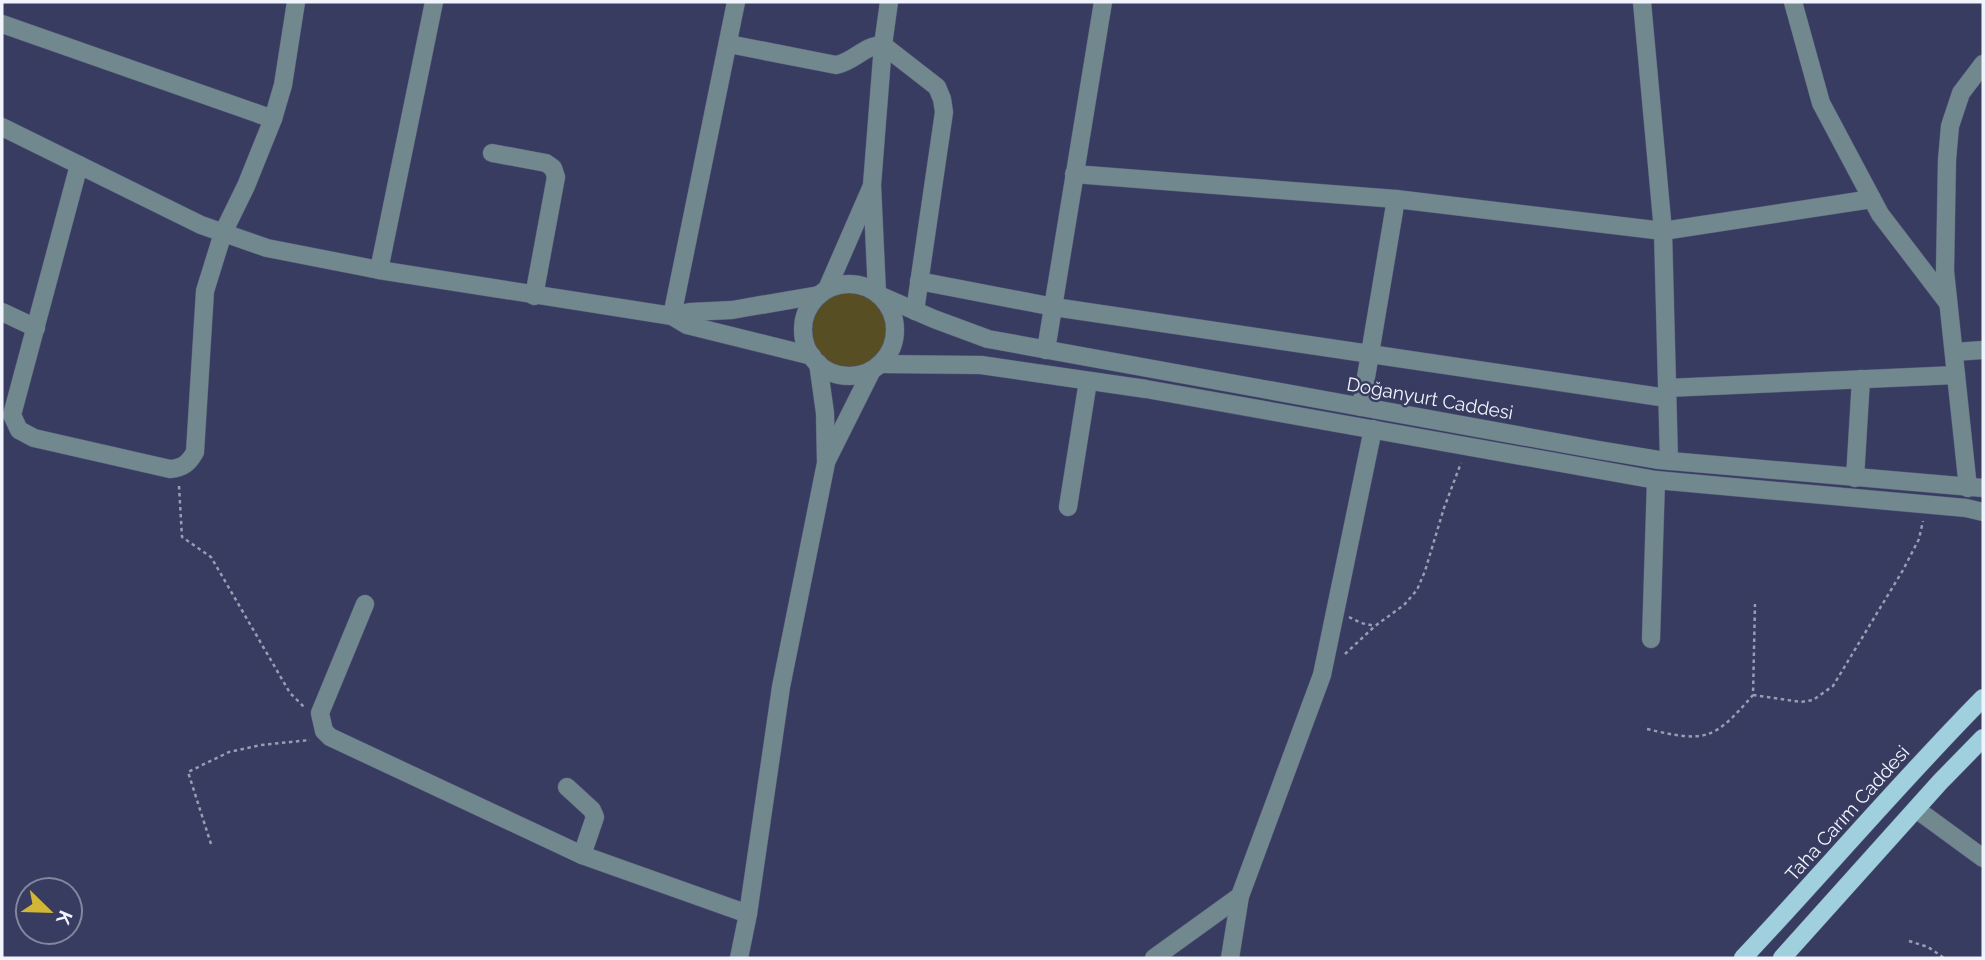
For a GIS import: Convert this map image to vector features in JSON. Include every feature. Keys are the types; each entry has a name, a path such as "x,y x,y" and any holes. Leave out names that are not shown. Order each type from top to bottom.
{"main road":[{"name":"Taha Carım Caddesi","path":"1743,958 1919,763 1983,698"},
{"path":"1782,958 1983,738"}],"street":[{"path":"79,165 12,415 19,430 34,438 170,469 178,468 186,465 195,452 205,291 223,233 246,186 273,119 283,85 296,2"},
{"path":"379,270 433,2"},
{"path":"672,316 736,2"},
{"path":"879,295 872,185 889,2"},
{"path":"1046,350 1103,2"},
{"path":"1642,2 1663,231 1669,461"},
{"path":"1793,2 1821,103 1880,214 1948,303"},
{"path":"2,23 273,119"},
{"path":"729,44 836,65 849,62 872,46 883,45 937,87 943,99 944,112 915,311"},
{"path":"1976,488 1956,375 1945,271 1950,126 1961,93 1983,64"},
{"path":"2,127 223,233 290,253 379,270 672,316 690,312 732,310 823,292 836,285 855,284 879,295 892,312 895,331 891,349 876,367 826,463"},
{"path":"492,153 546,163 555,172 534,296"},
{"path":"1074,174 1396,199 1663,231 1872,199"},
{"path":"739,958 748,914 781,687 826,463 825,413 815,360 804,338 804,329 808,310 823,292 872,185"},
{"path":"1361,407 1396,199"},
{"path":"919,281 1054,307 1370,354 1667,393 1956,375"},
{"name":"Doğanyurt Caddesi","path":"879,295 988,339 1361,407 1669,461 1976,488"},
{"path":"2,312 36,328"},
{"path":"672,316 687,325 815,360 826,369 844,375 863,374 876,367 981,365 1373,429 1656,480 1983,512"},
{"path":"1954,352 1983,350"},
{"path":"1855,478 1861,379"},
{"path":"1068,507 1088,381"},
{"path":"1230,958 1240,896 1322,676 1373,429"},
{"path":"1651,639 1656,480"},
{"path":"365,604 320,713 325,730 582,855 748,914"},
{"path":"568,787 592,810 595,817 582,855"},
{"path":"1916,809 1983,858"},
{"path":"1154,958 1240,896"}],"path":[{"path":"1322,676 1375,626 1404,606 1417,590 1444,508 1468,447"},
{"path":"178,468 182,537 212,557 290,693 325,730 294,743 261,745 229,752 188,772 211,844"},
{"path":"1753,695 1801,702 1813,700 1833,685 1903,570 1919,539 1927,505"},
{"path":"1647,729 1674,735 1702,736 1716,732 1728,724 1753,695 1755,604"},
{"path":"1336,605 1354,620 1375,626"},
{"path":"1909,941 1928,947 1944,958"}],"shaded area":[{"path":"849,292 864,295 876,303 884,315 887,330 884,345 876,357 864,365 849,368 834,365 822,357 814,345 811,330 814,315 822,303 834,295"}]}
